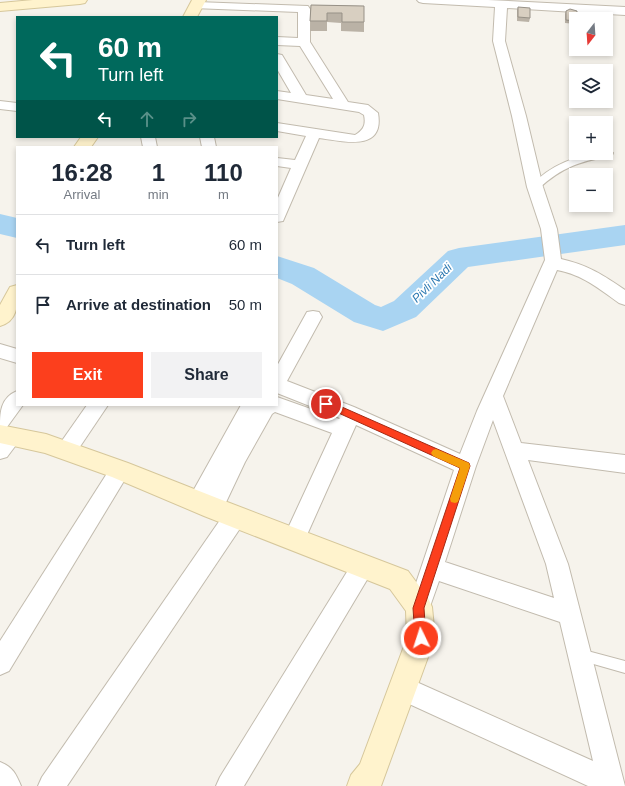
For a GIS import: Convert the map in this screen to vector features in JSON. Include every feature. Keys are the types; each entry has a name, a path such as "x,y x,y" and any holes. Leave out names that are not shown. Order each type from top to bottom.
{"street":[{"path":"0,7 80,0"},
{"path":"423,0 625,11"},
{"path":"362,786 371,774 421,638 419,608 466,466 494,396 553,262 550,229 534,187 519,116 499,41 501,5"},
{"path":"195,8 304,9 304,42 343,104"},
{"path":"278,41 304,42"},
{"path":"278,60 301,98"},
{"path":"278,95 363,108 371,113 372,126 366,136 356,139 278,127"},
{"path":"278,215 314,133"},
{"path":"83,146 89,138"},
{"path":"278,162 299,165"},
{"path":"553,262 575,268 591,275 625,299"},
{"path":"0,319 5,314 16,294"},
{"path":"278,382 313,317"},
{"path":"0,351 16,356"},
{"path":"278,385 348,422"},
{"path":"494,396 557,564 612,784"},
{"path":"16,402 3,436 62,450 120,470 215,509 399,580 419,608"},
{"path":"278,405 348,422 466,466"},
{"path":"62,450 87,406"},
{"path":"62,450 97,406"},
{"path":"215,509 251,406"},
{"path":"51,786 215,509 240,452 265,409 270,406"},
{"path":"294,540 348,422"},
{"path":"514,450 625,464"},
{"path":"0,663 120,470"},
{"path":"229,786 363,566"},
{"path":"432,568 569,614"},
{"path":"403,688 612,784"},
{"path":"0,775 8,786"}],"lane":[{"path":"534,187 548,174 559,167 584,160"},
{"path":"580,655 625,667"}],"building":[{"path":"311,5 364,6 364,22 342,22 342,13 327,13 327,21 310,21"},
{"path":"518,7 530,8 530,18 518,17"},
{"path":"570,9 577,12 569,12 569,20 566,20 566,11"}],"waterway":[{"name":"Pivli Nadi","path":"0,224 16,228"},
{"name":"Pivli Nadi","path":"278,267 303,276 365,314 383,319 405,309 459,258 625,235"}],"slow traffic":[{"path":"436,453 466,466 455,499"}],"route":[{"path":"326,404 466,466 419,608 421,638"}]}
